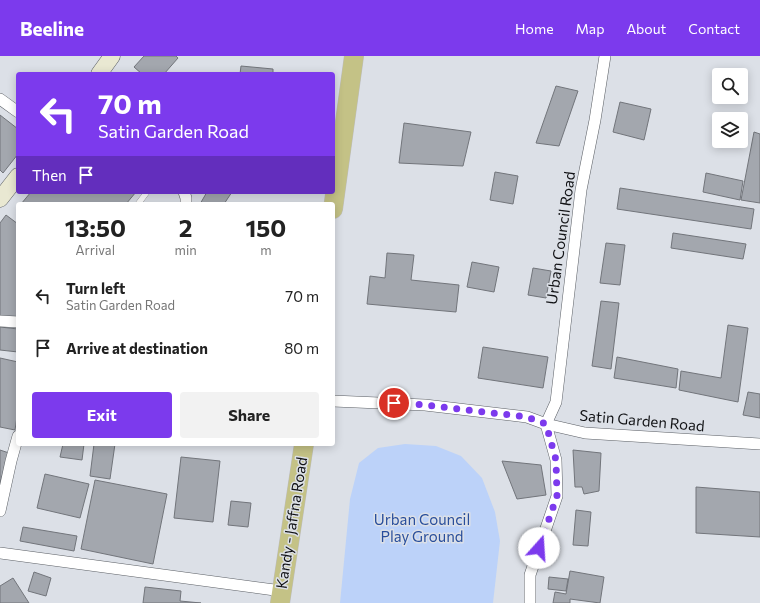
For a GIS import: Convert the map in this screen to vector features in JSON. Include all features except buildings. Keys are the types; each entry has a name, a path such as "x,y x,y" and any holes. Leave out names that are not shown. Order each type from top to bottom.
{"highway":[{"path":"334,202 354,56"},
{"name":"Kandy - Jaffna Road","path":"281,597 304,446"}],"main road":[{"path":"100,72 112,56"},
{"path":"0,199 16,179"}],"street":[{"name":"Urban Council Road","path":"546,424 556,402 581,190 595,120 605,56"},
{"path":"0,99 16,111"},
{"path":"0,321 16,322"},
{"name":"Satin Garden Road","path":"335,401 425,405 527,417 546,424 585,433 760,444"},
{"path":"530,603 530,575 557,496 556,460 546,424"},
{"path":"0,511 16,443"},
{"path":"0,553 281,597"}],"green space":[{"name":"Urban Council Play Ground","path":"405,444 436,446 461,456 482,478 495,512 500,541 493,603 340,603 350,499 359,463 378,448"}],"route":[{"path":"394,403 425,405 527,417 546,424 556,460 557,496 539,548"}]}
